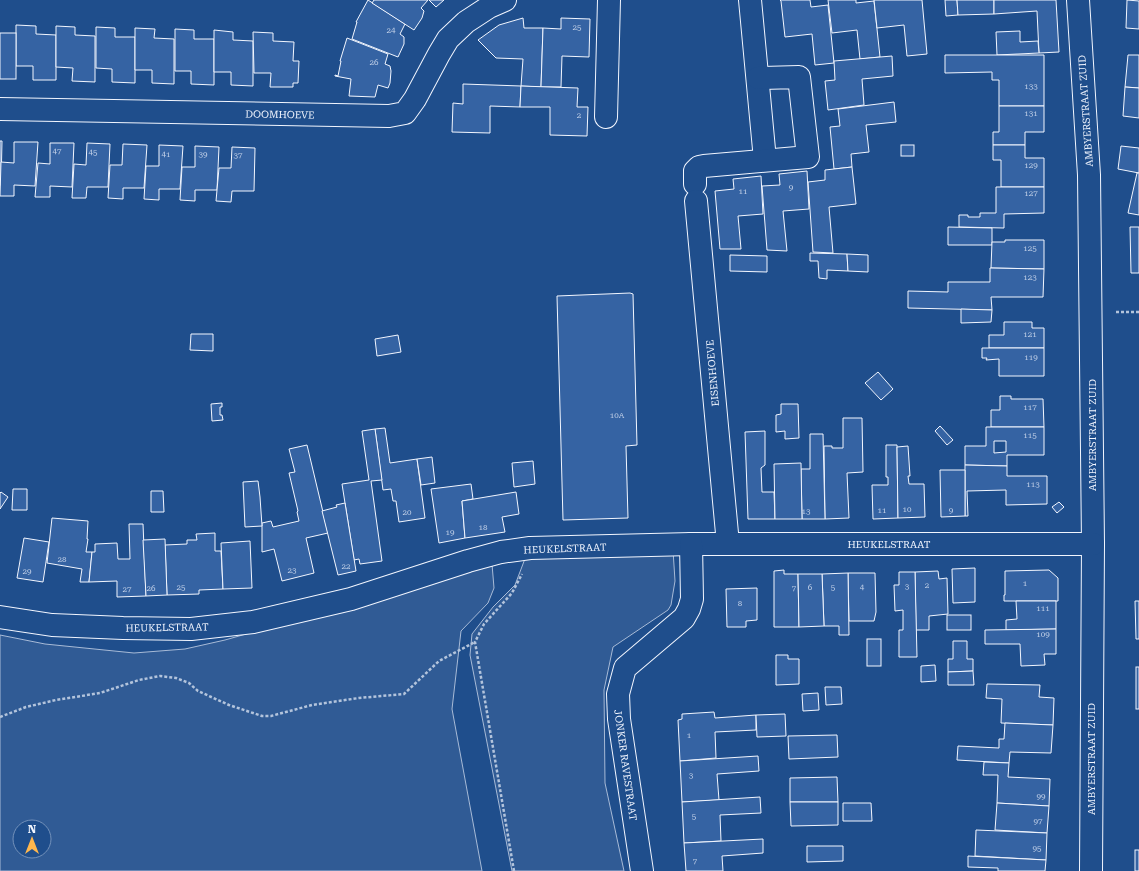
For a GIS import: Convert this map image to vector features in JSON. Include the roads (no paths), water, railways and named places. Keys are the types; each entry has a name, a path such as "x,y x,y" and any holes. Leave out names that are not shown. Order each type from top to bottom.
{"street":[{"name":"DOOMHOEVE","path":"0,109 390,116 405,113 415,99 448,38 466,22 489,7 505,0"},
{"path":"606,117 609,0"},
{"path":"750,0 764,160"},
{"name":"AMBYERSTRAAT ZUID","path":"1078,0 1089,175 1093,544 1091,871"},
{"name":"EISENHOEVE","path":"728,544 695,170 699,167 808,157 799,77 758,78"},
{"name":"HEUKELSTRAAT","path":"0,617 52,625 123,628 191,629 253,622 352,598 501,552 530,548 691,544 1093,544"},
{"name":"JONKER RAVESTRAAT","path":"642,871 619,719 618,694 625,668 684,618 689,609 692,599 691,544"}]}
